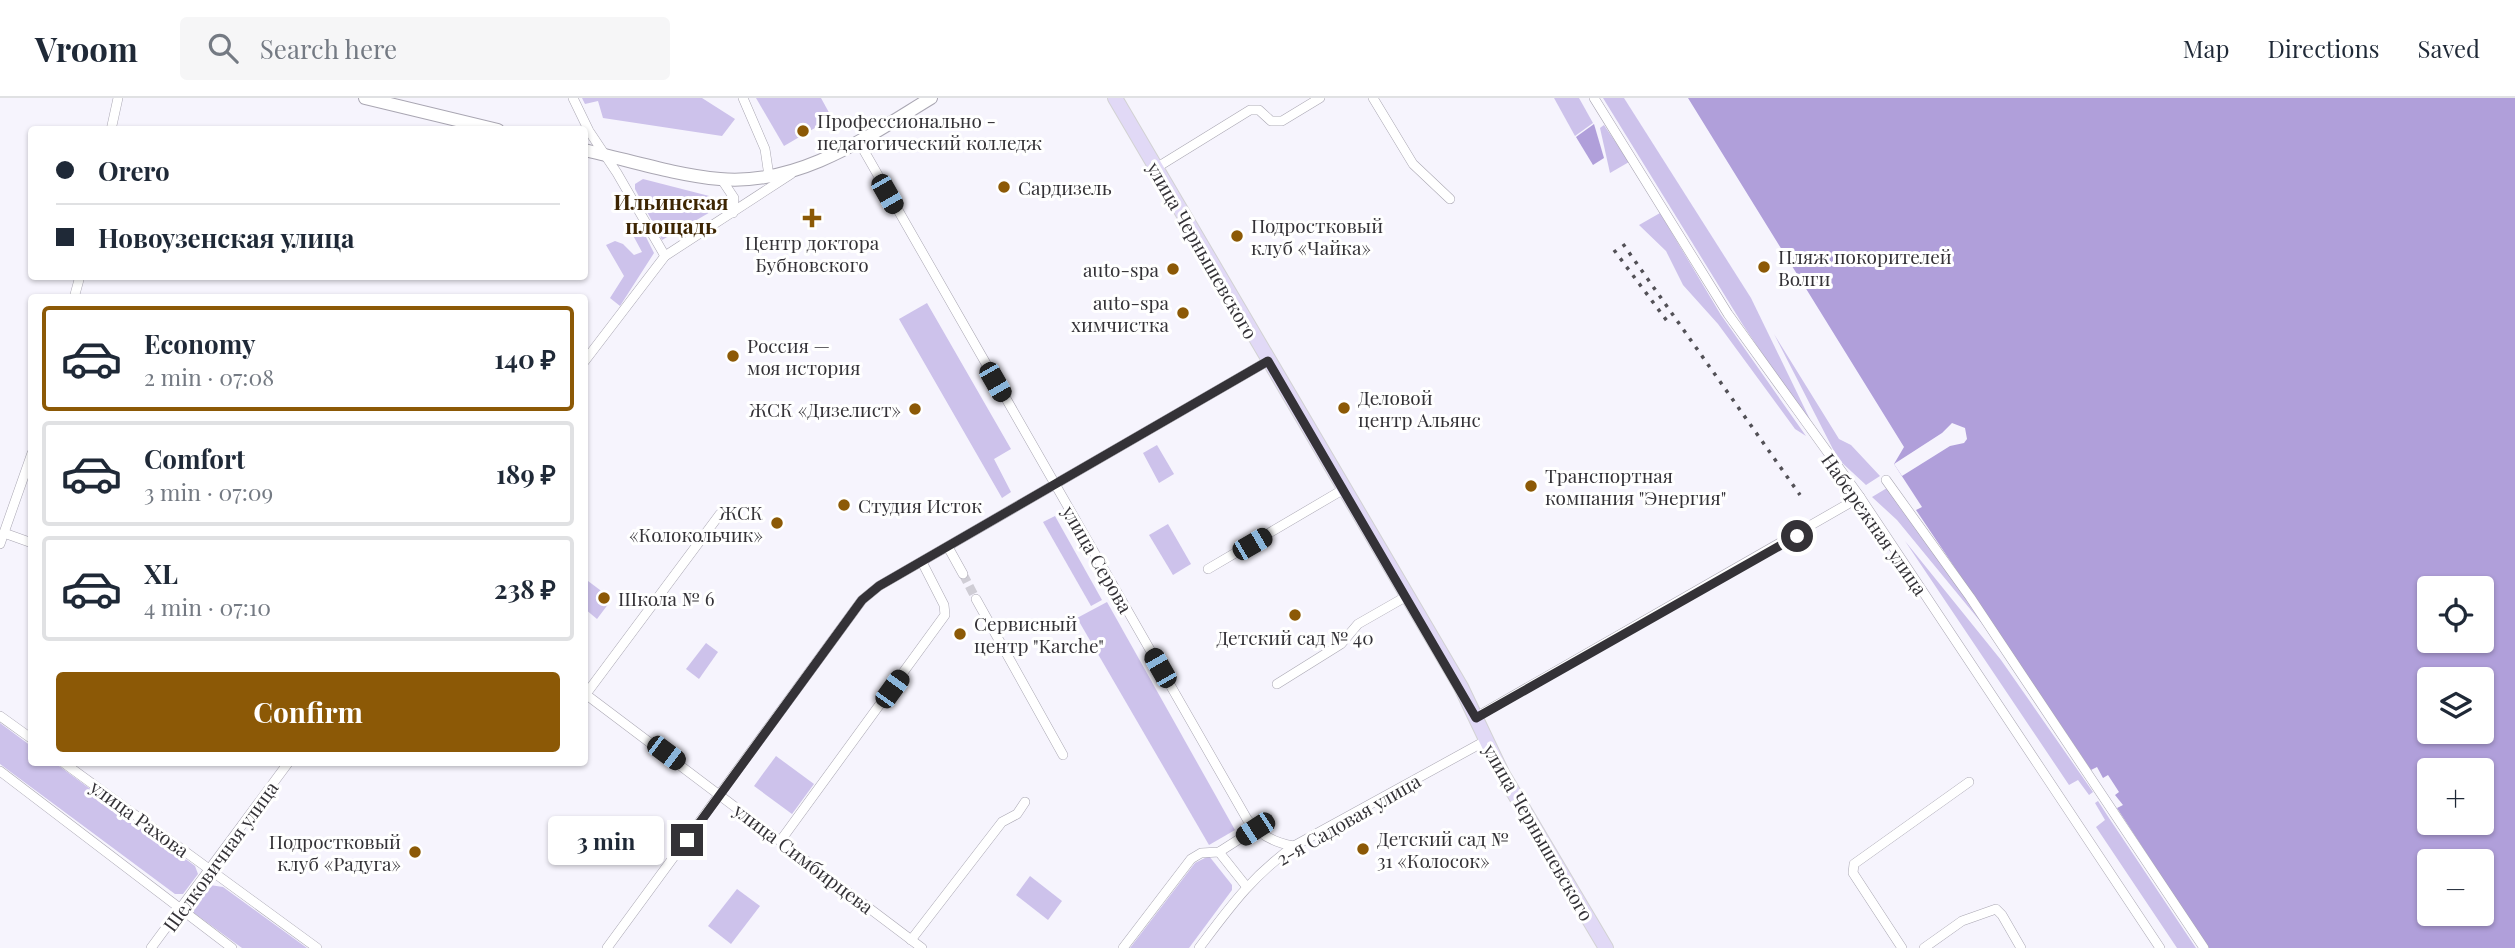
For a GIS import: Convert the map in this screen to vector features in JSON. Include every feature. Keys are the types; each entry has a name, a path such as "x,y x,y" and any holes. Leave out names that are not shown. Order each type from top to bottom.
{"main road":[{"name":"улица Чернышевского","path":"1115,98 1407,596 1476,718 1502,774 1605,948"}],"street":[{"path":"112,126 118,98"},
{"path":"365,98 481,126"},
{"path":"573,98 665,256"},
{"path":"743,98 765,149 769,176"},
{"path":"588,357 665,256 792,173 859,142 930,98"},
{"path":"1156,168 1250,110 1259,110 1271,121 1282,121 1320,98"},
{"path":"1373,98 1413,164 1450,199"},
{"name":"Набережная улица","path":"1594,98 1728,314 1860,497 2160,948"},
{"name":"улица Серова","path":"859,142 1255,829"},
{"path":"588,151 722,180 792,173"},
{"path":"722,180 734,198 733,213"},
{"path":"607,948 862,600 879,586 1268,361"},
{"path":"0,544 28,464"},
{"path":"1886,480 1970,597 2204,948"},
{"path":"1208,569 1344,489"},
{"path":"1476,718 1860,497"},
{"path":"588,690 720,514"},
{"path":"4,533 28,541"},
{"path":"948,547 962,574"},
{"path":"782,840 945,615 944,605 922,562"},
{"path":"1277,684 1341,644 1358,624 1407,596"},
{"path":"976,598 1063,755"},
{"name":"улица Симбирцева","path":"588,696 782,840 915,945"},
{"path":"0,716 28,736"},
{"name":"2-я Садовая улица","path":"1199,948 1258,873 1294,846 1487,740"},
{"name":"улица Рахова","path":"68,766 317,948"},
{"name":"Шелковичная улица","path":"151,948 286,766"},
{"path":"0,771 232,948"},
{"path":"1902,948 1853,873 1854,864 1969,782"},
{"path":"915,945 1002,822 1017,814 1025,802"},
{"path":"1255,829 1281,844 1294,846"},
{"name":"2-я Садовая улица","path":"1123,948 1191,859 1201,853 1219,852 1255,829"},
{"path":"1219,852 1246,886"},
{"path":"1924,948 1962,920 1979,912 1996,909 2021,948"}],"shaded area":[{"path":"582,98 702,98 735,119 722,136 603,118 598,101 585,104"},
{"name":"Профессионально - педагогический колледж","path":"756,98 821,98 832,118 784,146"},
{"path":"1554,98 1579,98 1593,123 1575,136"},
{"path":"1603,98 1624,98 1751,298 1820,440 1743,325"},
{"path":"1688,98 2515,98 2515,948 2208,948 2117,808 2123,805 2115,795 2119,792 2108,775 2103,778 2097,767 2091,770 1916,510 1922,507 1894,464 1904,447"},
{"path":"1594,124 1604,158 1593,165 1576,137"},
{"path":"1604,125 1629,162 1610,173 1600,128"},
{"path":"643,179 717,198 719,207 662,240 635,189 635,184"},
{"path":"1660,213 1721,315 1806,436 1795,429 1718,324 1683,285 1666,251 1639,225"},
{"path":"634,223 641,227 654,253 620,306 610,298 624,276 606,245 615,241 623,244 634,255 642,252 628,226"},
{"path":"927,303 1011,449 994,459 1011,492 1002,498 899,319"},
{"path":"1774,334 1839,439 1851,445 1880,476 1866,485 1838,459"},
{"path":"1157,445 1174,474 1159,483 1143,453"},
{"path":"1887,488 1908,513 1989,632 1897,520 1872,497"},
{"path":"1055,516 1102,600 1091,606 1043,522"},
{"path":"1168,524 1191,564 1173,575 1149,535"},
{"path":"1905,541 2001,660 2093,792 2089,795 2078,780 2069,785"},
{"path":"588,581 612,599 597,619 588,612"},
{"path":"1107,602 1235,830 1209,845 1077,618"},
{"path":"706,643 718,652 699,679 686,669"},
{"path":"0,723 28,744 28,766 59,766 195,866 198,874 183,894 175,894 0,764"},
{"path":"776,756 814,784 792,814 754,786"},
{"path":"2098,801 2196,948 2177,948 2096,827 2105,820 2095,803"},
{"path":"1209,856 1232,885 1232,890 1189,948 1130,948 1195,863"},
{"path":"1030,876 1062,901 1048,920 1016,895"},
{"path":"210,885 223,887 307,948 242,948 194,913 194,907"},
{"path":"737,889 760,906 731,944 708,926"}],"pier":[{"path":"1952,423 1965,428 1967,439 1964,443 1950,446 1902,476 1894,464 1942,433"}],"tunnel":[{"path":"963,574 976,599"}],"railway":[{"path":"1623,244 1800,495"},
{"path":"1614,250 1667,321"}],"place":[{"name":"Профессионально - педагогический колледж","path":"803,131"},
{"name":"Сардизель","path":"1004,187"},
{"name":"Центр доктора Бубновского","path":"812,218"},
{"name":"Подростковый клуб «Чайка»","path":"1237,236"},
{"name":"Пляж покорителей Волги","path":"1764,267"},
{"name":"auto-spa","path":"1173,269"},
{"name":"auto-spa химчистка","path":"1183,313"},
{"name":"Россия — моя история","path":"733,356"},
{"name":"Деловой центр Альянс","path":"1344,408"},
{"name":"ЖСК «Дизелист»","path":"915,409"},
{"name":"Транспортная компания \"Энергия\"","path":"1531,486"},
{"name":"Студия Исток","path":"844,505"},
{"name":"ЖСК «Колокольчик»","path":"777,523"},
{"name":"Школа № 6","path":"604,598"},
{"name":"Детский сад № 40","path":"1295,615"},
{"name":"Сервисный центр \"Karche\"","path":"960,634"},
{"name":"Детский сад № 31 «Колосок»","path":"1363,849"},
{"name":"Подростковый клуб «Радуга»","path":"415,852"}],"district":[{"name":"Ильинская площадь","path":"671,213"}],"route":[{"path":"687,840 862,600 879,586 1268,361 1461,687 1476,718 1797,536"}]}
